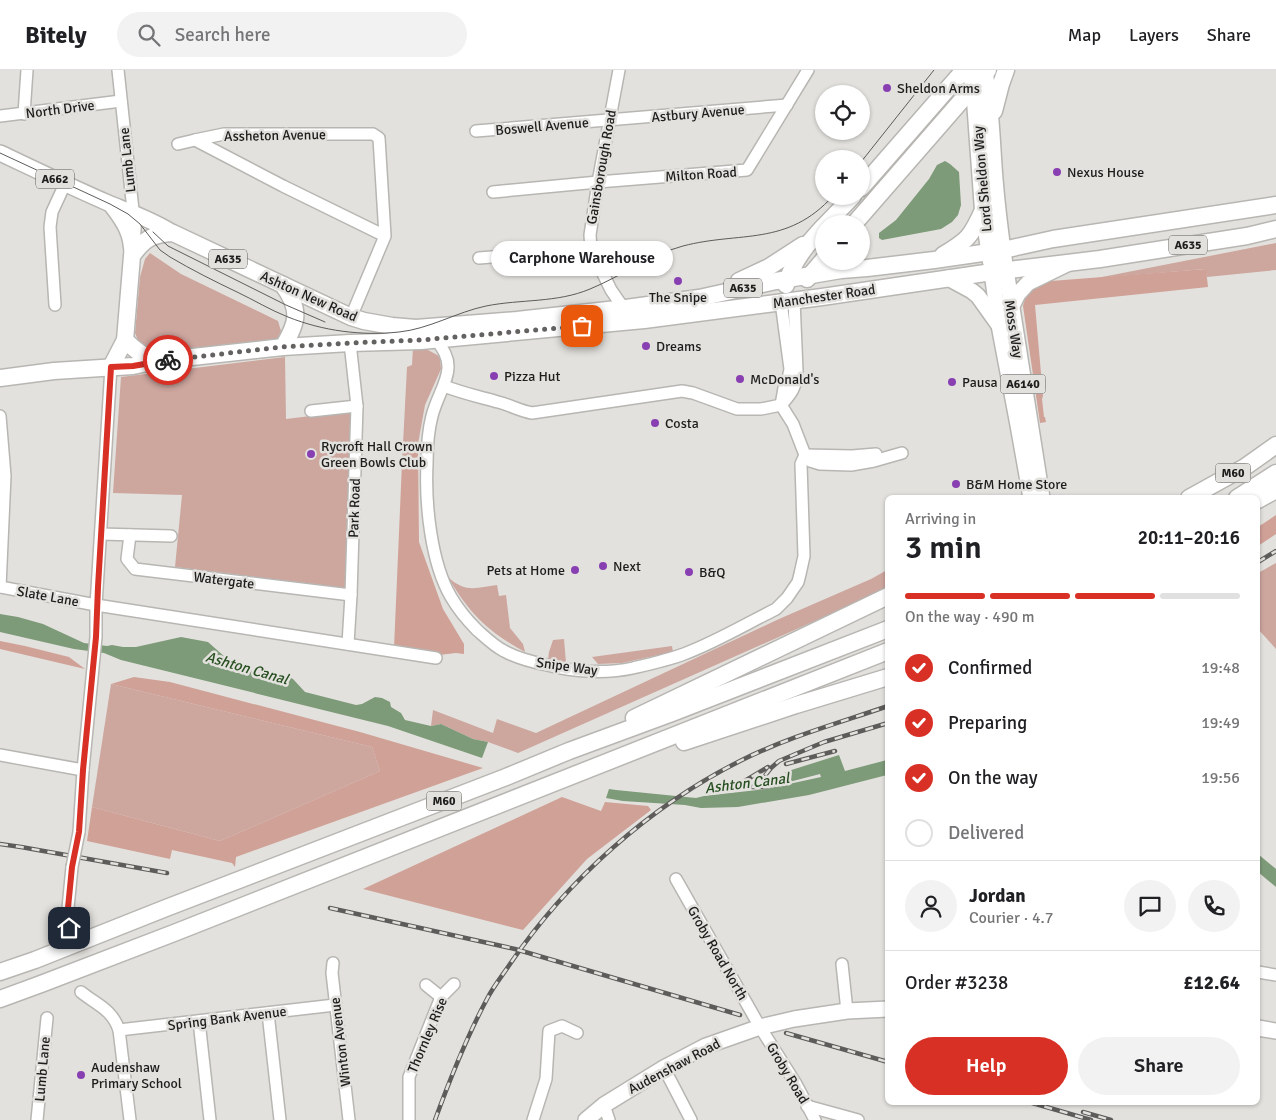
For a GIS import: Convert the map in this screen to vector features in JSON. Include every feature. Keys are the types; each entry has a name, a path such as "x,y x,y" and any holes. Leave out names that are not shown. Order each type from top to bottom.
{"highway":[{"path":"870,178 964,70"},
{"name":"A6140","path":"969,70 983,75"},
{"path":"947,118 955,116 963,118 970,123 984,128 1006,70"},
{"path":"862,215 983,75"},
{"name":"Lord Sheldon Way","path":"983,75 988,91 984,128 983,210 996,251"},
{"name":"Lord Sheldon Way","path":"984,128 993,159 996,251"},
{"path":"835,215 844,205"},
{"name":"Manchester Road","path":"787,294 810,275 996,251 1054,239 1276,205"},
{"path":"934,260 969,238 983,210"},
{"name":"Manchester Road","path":"0,378 54,371 133,366 156,361 282,347 435,339 644,320 787,294 1068,264 1247,236 1276,229"},
{"path":"132,253 156,235 173,233"},
{"name":"Ashton New Road","path":"173,233 351,317 399,328 517,320 590,312"},
{"path":"739,281 769,267 815,235"},
{"path":"787,294 791,271 809,241"},
{"name":"Moss Way","path":"996,251 999,271"},
{"name":"Lumb Lane","path":"111,367 125,340 132,253"},
{"path":"699,298 769,292 787,294 815,269"},
{"path":"282,347 292,330 296,314 289,294 283,285"},
{"name":"A635","path":"590,312 699,298"},
{"path":"350,343 351,317"},
{"path":"125,340 146,358 156,361"},
{"name":"M60","path":"1194,495 1246,467 1276,445"},
{"name":"M60","path":"1242,495 1276,473"},
{"name":"M60","path":"1260,499 1276,490"},
{"name":"M60","path":"569,751 656,706 885,597"},
{"name":"M60","path":"0,972 885,630"},
{"name":"M60","path":"0,999 165,936 885,652"},
{"name":"M60","path":"544,786 599,773 796,705 885,678"}],"main road":[{"name":"A662","path":"0,153 134,214"},
{"name":"Lumb Lane","path":"110,204 127,228 132,253"},
{"name":"Ashton New Road","path":"134,214 173,233"},
{"path":"1011,308 1018,294 1028,283 1068,264"},
{"name":"Moss Way","path":"999,271 1011,308 1042,495"},
{"name":"Moss Way","path":"999,271 998,325 1029,494"},
{"path":"948,278 978,296 998,325"},
{"path":"699,298 739,281"},
{"name":"Audenshaw Road","path":"586,1120 604,1105 664,1068 706,1046 760,1026 847,1011 885,1008"},
{"path":"1260,1028 1276,1031"}],"street":[{"path":"24,114 27,70"},
{"name":"Lumb Lane","path":"118,70 134,214 135,234 132,253"},
{"name":"Gainsborough Road","path":"619,70 590,235 591,249 611,290 626,308"},
{"name":"Milton Road","path":"598,182 747,170 808,70"},
{"name":"North Drive","path":"0,116 121,101"},
{"name":"Astbury Avenue","path":"609,120 787,105"},
{"name":"Boswell Avenue","path":"476,131 609,120"},
{"name":"Assheton Avenue","path":"195,140 224,134 373,134 378,138 385,236 351,317"},
{"path":"178,144 195,140"},
{"name":"Assheton Avenue","path":"195,140 385,236"},
{"path":"492,192 598,182"},
{"path":"55,305 50,227 52,212 65,184"},
{"path":"479,258 591,249"},
{"path":"590,312 607,302 611,290"},
{"path":"787,294 790,369 781,405 792,424 805,455 810,461 820,464 852,465 874,461 902,452 852,456 805,455"},
{"name":"Snipe Way","path":"435,339 444,351 448,365 447,377 434,408 428,445 427,494 434,547 443,580 451,598 462,613 486,639 503,651 518,657 555,667 580,670 604,671 631,668 687,653 776,609 787,598 798,582 804,556 801,464 805,455"},
{"name":"Park Road","path":"348,644 357,406 350,343"},
{"name":"Lumb Lane","path":"69,928 67,918 72,867 79,832 96,637 96,605 111,367"},
{"path":"444,386 532,413 682,391 693,393 737,409 761,409 781,405"},
{"path":"311,411 357,406"},
{"path":"0,416 5,476 0,587"},
{"path":"101,534 170,536"},
{"name":"Watergate","path":"130,535 126,559 135,569 351,595"},
{"name":"Slate Lane","path":"0,587 96,605"},
{"path":"96,605 436,658"},
{"path":"0,755 83,770"},
{"name":"Groby Road North","path":"676,879 760,1026"},
{"name":"Winton Avenue","path":"333,963 335,1005 349,1120"},
{"path":"842,964 847,1011"},
{"path":"1260,972 1276,975"},
{"name":"Thornley Rise","path":"409,1120 409,1077 442,997 454,984"},
{"path":"426,985 442,997"},
{"path":"81,992 97,1005 107,1010 117,1023 130,1120"},
{"name":"Spring Bank Avenue","path":"119,1030 335,1005"},
{"path":"268,1013 280,1120"},
{"name":"Lumb Lane","path":"37,1120 47,1018"},
{"path":"199,1021 210,1120"},
{"path":"533,1120 546,1079 549,1031 562,1026 577,1033"},
{"name":"Groby Road","path":"760,1026 796,1084 812,1119"},
{"path":"664,1068 691,1120"},
{"path":"604,1105 609,1120"},
{"path":"807,1106 858,1120"}],"shaded area":[{"path":"945,161 959,172 961,205 958,215 952,222 941,229 882,240 879,238 879,233 896,220 929,179 937,165"},
{"path":"1276,243 1276,270 1207,277 1205,269 1097,278"},
{"path":"150,253 181,274 278,321 281,331 276,341 158,355 139,343 135,333 140,277 145,259"},
{"path":"1206,269 1208,287 1035,305 1042,399 1046,422 1040,423 1023,306 1030,292 1051,281"},
{"path":"413,347 427,350 440,357 441,369 425,405 418,444 402,463 407,367 412,365"},
{"path":"285,357 286,419 352,411 347,588 175,567 182,495 113,493 121,377"},
{"path":"418,444 419,542 443,609 464,644 464,654 439,655 394,648 402,463"},
{"path":"1276,515 1276,534 1260,545 1260,526"},
{"path":"1276,563 1276,649 1260,631 1260,572"},
{"path":"885,571 885,588 518,753 488,742 473,739 441,724 431,726 433,710 493,733 497,719 536,733 779,619"},
{"path":"448,577 460,585 471,588 497,585 499,596 506,595 510,628 523,644 525,652 500,637 480,620"},
{"path":"0,614 43,624 84,643 136,647 181,637 208,642 234,665 256,672 287,676 293,679 305,692 356,705 375,697 382,698 390,702 391,707 401,713 405,720 431,726 441,724 473,739 488,742 482,758 388,726 121,660 104,653 74,649 0,632"},
{"path":"564,639 566,663 548,660 553,640"},
{"path":"0,641 69,657 85,669 0,649"},
{"path":"672,646 673,652 622,663 598,664 592,657"},
{"path":"134,677 170,682 360,732 483,768 236,857 235,867 232,863 172,850 170,859 87,841 92,807 220,841 380,771 372,747 111,684"},
{"path":"111,684 372,747 380,771 220,841 92,807"},
{"path":"839,755 845,771 885,761 885,776 809,795 738,807 701,808 606,798 609,789 696,798 766,789 821,777 820,774 789,782 785,772"},
{"path":"562,797 601,811 605,802 648,806 651,810 587,859 523,930 363,889"},
{"path":"1260,856 1276,869 1276,887 1260,874"}],"tram line":[{"path":"870,151 934,70"},
{"path":"0,153 128,214 140,224 160,250 211,280 301,322 357,333 399,332 432,324 486,306 565,297 602,284 647,260 683,246 780,230 798,223 823,205"},
{"path":"153,232 168,246 286,305 325,322"}],"railway":[{"path":"1260,561 1276,551"},
{"path":"435,1120 465,1044 489,995 533,933 558,903 613,847 675,799 708,778 742,760 795,737 885,707"},
{"path":"739,785 755,786 779,761 824,742 885,724"},
{"path":"786,764 835,751"},
{"path":"738,785 768,767"},
{"path":"752,787 763,787 785,782"},
{"path":"0,844 167,873"},
{"path":"330,908 515,949 740,1015"},
{"path":"786,1033 885,1061"},
{"path":"1039,1105 1091,1120"},
{"path":"1083,1112 1111,1120"}],"way so far":[{"path":"168,360 282,347 421,340 582,326"}],"place":[{"name":"Sheldon Arms","path":"887,88"},
{"name":"Nexus House","path":"1057,172"},
{"name":"The Snipe","path":"678,281"},
{"name":"Carphone Warehouse","path":"582,326"},
{"name":"Dreams","path":"646,346"},
{"name":"Pizza Hut","path":"494,376"},
{"name":"McDonald's","path":"740,379"},
{"name":"Pausa","path":"952,382"},
{"name":"Costa","path":"655,423"},
{"name":"Rycroft Hall Crown Green Bowls Club","path":"311,454"},
{"name":"B&M Home Store","path":"956,484"},
{"name":"Next","path":"603,566"},
{"name":"Pets at Home","path":"575,570"},
{"name":"B&Q","path":"689,572"},
{"name":"Audenshaw Primary School","path":"81,1075"}],"route":[{"path":"69,928 67,918 72,867 79,832 96,637 111,367 133,366 168,360"}],"water label":[{"name":"Ashton Canal","path":"247,668"},
{"name":"Ashton Canal","path":"747,783"}]}
